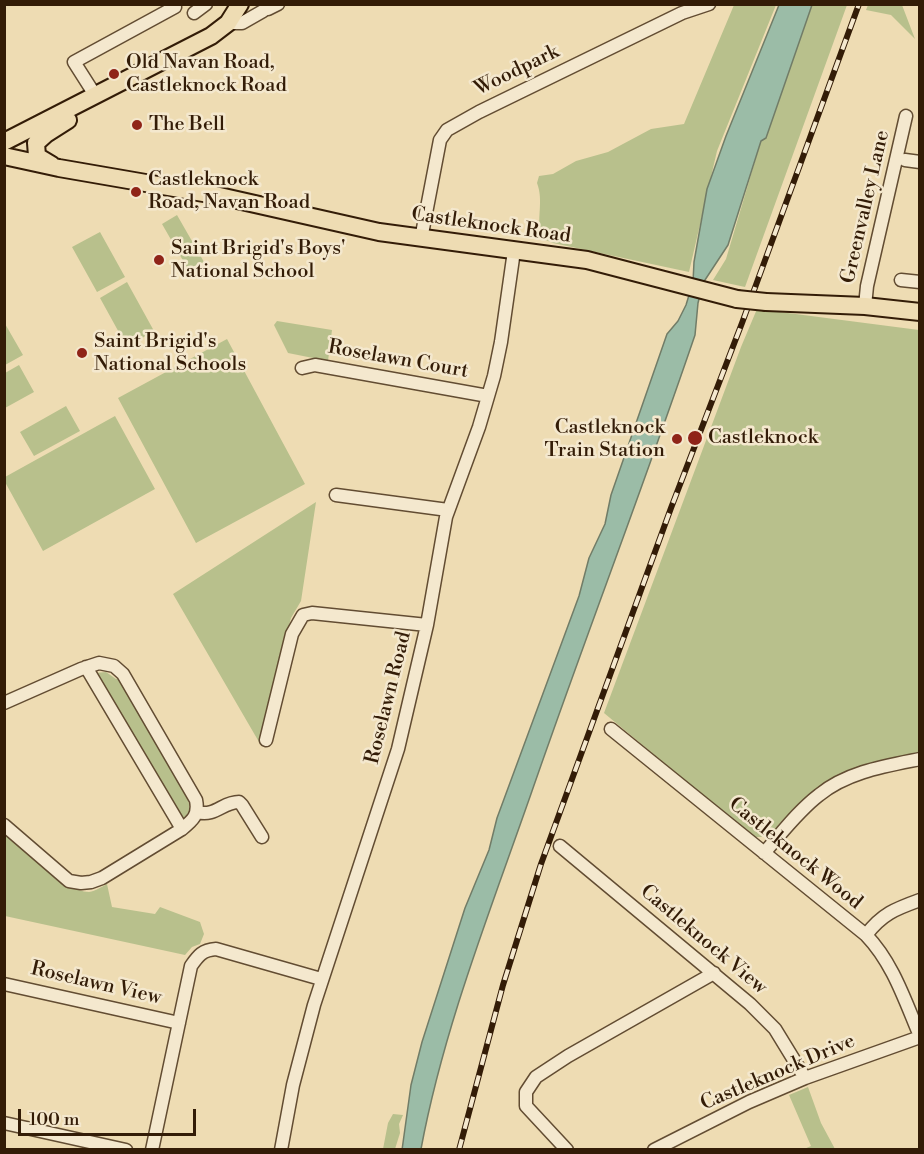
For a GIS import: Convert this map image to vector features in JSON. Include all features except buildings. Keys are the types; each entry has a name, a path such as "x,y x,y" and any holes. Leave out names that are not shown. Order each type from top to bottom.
{"main road":[{"path":"4,142 201,42 228,23 240,4"},
{"name":"Castleknock Road","path":"58,168 37,156 36,143 46,134 84,111 95,94"},
{"name":"Castleknock Road","path":"4,156 58,168 215,195 379,232 587,260 729,298 766,302 865,306 920,312"}],"street":[{"path":"194,13 206,4"},
{"name":"Woodpark","path":"421,239 440,140 447,130 489,107 670,19 709,4"},
{"path":"95,94 74,62 175,7"},
{"path":"228,23 244,22 270,8"},
{"name":"Greenvalley Lane","path":"865,306 867,286 906,116"},
{"path":"905,160 920,162"},
{"name":"Roselawn Road","path":"281,1149 292,1085 321,979 398,749 427,626 448,510 479,427 501,342 514,251"},
{"path":"901,280 920,282"},
{"name":"Roselawn Court","path":"302,368 315,365 488,396"},
{"path":"336,495 448,510"},
{"path":"266,740 291,636 303,615 312,613 427,626"},
{"path":"4,703 86,667 106,663 116,667 123,674 196,800 197,812 193,820 182,829 102,878 81,883 69,881 4,825"},
{"path":"86,667 182,829"},
{"name":"Castleknock Wood","path":"611,729 866,935 890,967 920,1037"},
{"path":"764,853 817,796 833,785 862,772 920,759"},
{"path":"197,812 209,814 229,803 238,802 262,837"},
{"name":"Castleknock View","path":"560,846 750,1004 775,1029 805,1078"},
{"path":"866,935 881,918 896,909 920,900"},
{"path":"152,1149 191,966 204,951 216,949 321,979"},
{"path":"567,1149 526,1106 524,1099 526,1092 536,1077 568,1056 714,973"},
{"name":"Roselawn View","path":"4,984 179,1023"},
{"name":"Castleknock Drive","path":"654,1149 749,1102 805,1078 920,1037"},
{"path":"4,1122 126,1149"}],"shaded area":[{"path":"734,5 776,5 717,151 689,272 553,243 541,238 540,197 537,183 539,176 553,174 576,161 608,152 651,129 684,124"},
{"path":"779,5 812,5 766,138 761,141 728,245 703,283 698,303 695,335 455,1013 421,1149 402,1150 411,1085 422,1042 465,908 489,850 497,818 579,596 589,558 605,524 611,495 667,334 678,321 686,305 693,282 694,262 707,189"},
{"path":"812,5 847,5 745,287 713,280 726,259 761,141 766,137"},
{"path":"868,5 902,5 915,39 891,15 866,10"},
{"path":"177,215 204,262 189,271 162,224"},
{"path":"100,232 125,277 97,292 72,247"},
{"path":"127,282 154,331 127,347 100,298"},
{"path":"757,309 919,330 919,753 862,767 822,785 764,837 753,837 604,713"},
{"path":"277,321 332,330 328,361 288,353 274,325"},
{"path":"4,322 23,355 5,365 4,365"},
{"path":"227,339 305,484 196,543 118,398"},
{"path":"19,365 34,392 5,408 5,373"},
{"path":"66,406 80,431 34,456 20,432"},
{"path":"115,416 155,489 43,551 5,482 5,477"},
{"path":"316,502 301,601 291,618 259,742 173,594"},
{"path":"106,672 116,679 119,678 189,795 187,797 189,810 182,820 95,673"},
{"path":"4,831 45,868 68,885 89,892 107,884 112,907 155,914 160,907 200,922 204,934 200,944 192,947 185,955 5,916"},
{"path":"808,1087 821,1123 835,1149 804,1149 811,1146 789,1095"},
{"path":"393,1114 403,1115 399,1124 400,1133 395,1149 383,1149 388,1123"}],"railway":[{"path":"459,1150 503,985 541,864 859,4"}],"place":[{"name":"Old Navan Road, Castleknock Road","path":"114,74"},
{"name":"The Bell","path":"137,125"},
{"name":"Castleknock Road, Navan Road","path":"136,192"},
{"name":"Saint Brigid's Boys' National School","path":"159,260"},
{"name":"Saint Brigid's National Schools","path":"82,353"},
{"name":"Castleknock","path":"695,438"},
{"name":"Castleknock Train Station","path":"677,439"}]}
